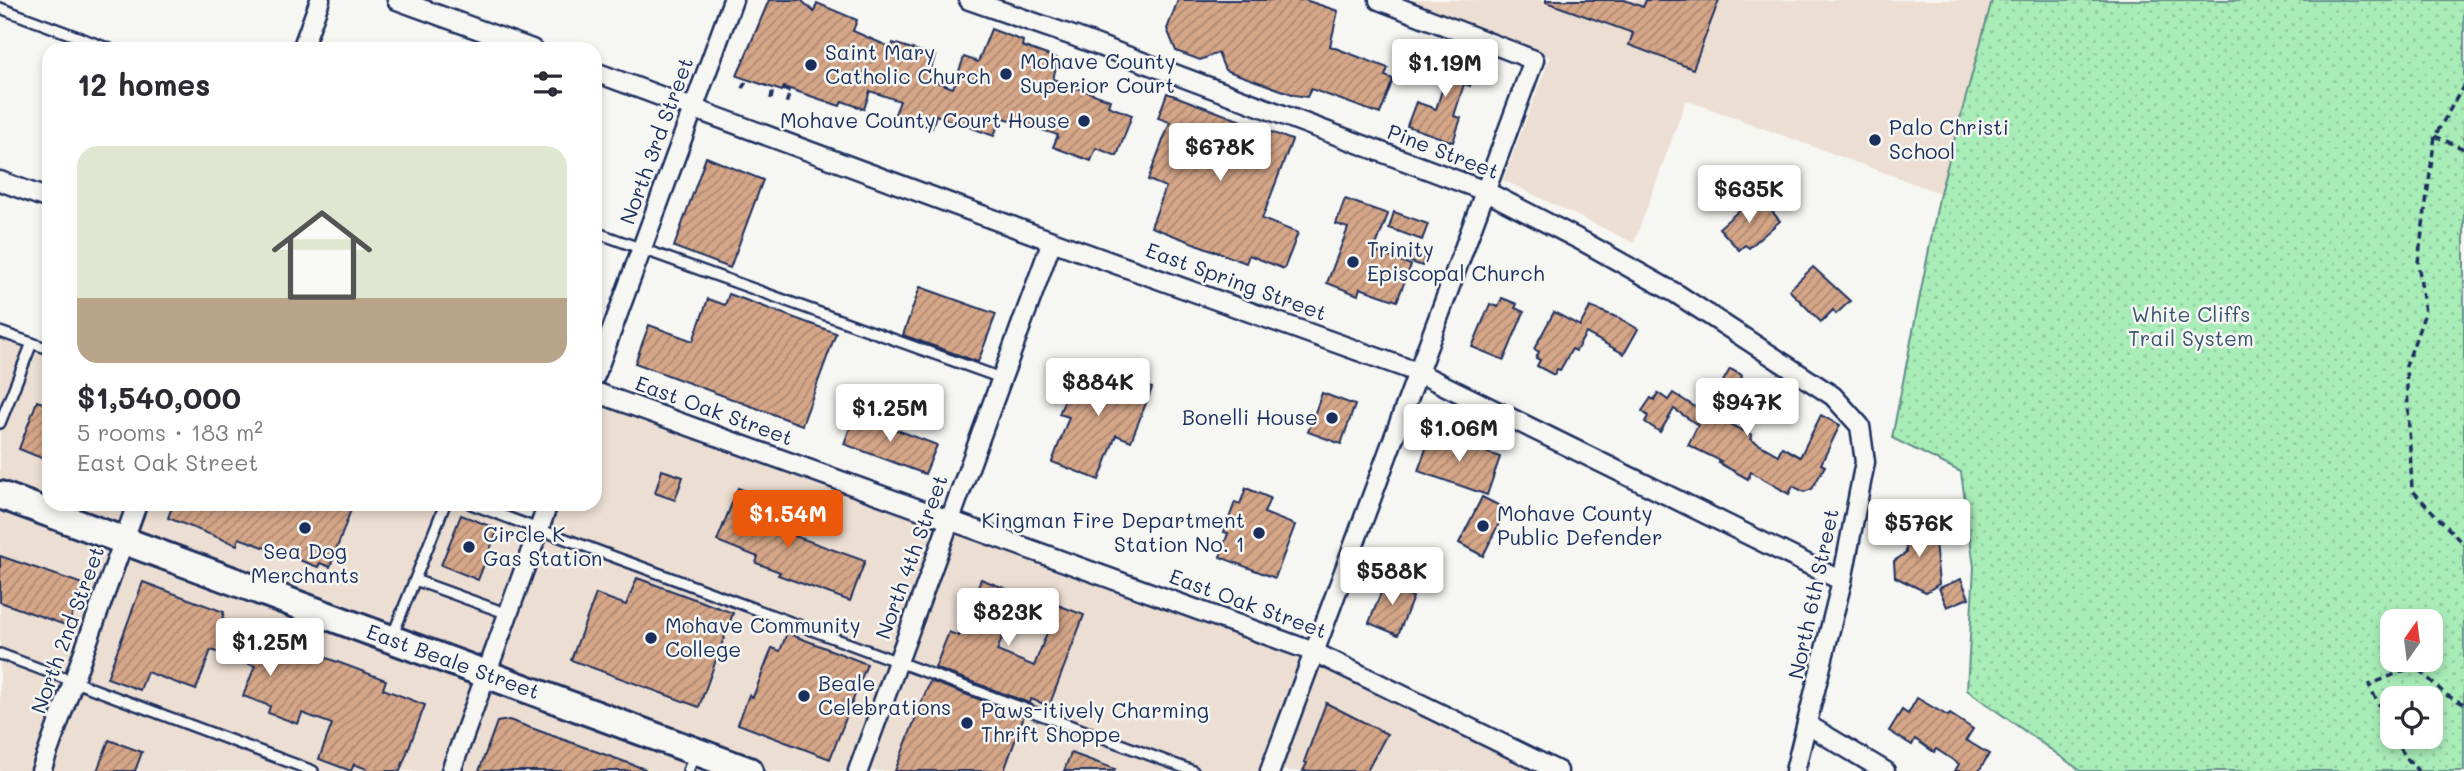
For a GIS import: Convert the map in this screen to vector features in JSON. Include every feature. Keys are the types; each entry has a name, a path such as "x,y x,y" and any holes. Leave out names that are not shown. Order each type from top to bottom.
{"main road":[{"name":"East Beale Street","path":"0,495 42,511"},
{"name":"East Beale Street","path":"43,511 486,674 692,761 749,771"}],"street":[{"path":"305,42 320,0"},
{"path":"397,0 513,42"},
{"name":"North 3rd Street","path":"602,357 733,0"},
{"name":"Pine Street","path":"969,0 1096,44 1485,191 1677,294 1833,396 1860,426"},
{"path":"1270,771 1534,60 1379,0"},
{"name":"East Spring Street","path":"602,75 1052,241 1418,372 1842,581"},
{"path":"0,181 42,196"},
{"name":"North 4th Street","path":"858,771 1052,241"},
{"name":"East Oak Street","path":"602,395 1314,652 1558,771"},
{"name":"North 6th Street","path":"1795,771 1842,581 1865,462 1860,426"},
{"name":"North 2nd Street","path":"41,771 135,511"},
{"path":"451,771 545,511"},
{"path":"1808,725 1885,771"}],"lane":[{"path":"0,8 91,42"},
{"path":"602,235 1001,378"},
{"path":"0,332 42,347"},
{"path":"0,423 32,343"},
{"path":"391,639 442,511"},
{"path":"490,511 1193,771"},
{"path":"415,580 508,614"},
{"path":"0,654 313,771"}],"path":[{"path":"742,88 748,79"},
{"path":"2464,85 2434,136 2418,262 2426,313 2406,366 2412,490 2464,545"},
{"path":"771,99 773,88"},
{"path":"783,89 790,92 786,104"},
{"path":"2434,136 2464,149"},
{"path":"2380,707 2369,685 2415,666 2436,686"},
{"path":"2443,692 2464,704"},
{"path":"2401,749 2418,771"}],"shaded area":[{"name":"Palo Christi School","path":"1397,0 1992,0 1940,193 1686,100 1634,243 1503,180 1550,57"},
{"path":"0,332 42,347 42,511 490,511 539,529 545,511 602,511 602,395 1314,652 1558,771 0,771"}],"green space":[{"name":"White Cliffs Trail System","path":"1992,0 2464,0 2464,771 2081,771 1967,690 1974,567 1961,472 1892,438 1940,193"}],"building":[{"path":"769,0 801,0 814,12 817,3 857,20 853,31 892,48 893,43 935,56 928,79 953,88 964,57 978,62 991,29 1023,41 1022,46 1058,59 1053,79 1110,100 1108,106 1132,115 1117,156 1096,148 1091,161 1053,147 1058,135 1001,117 994,136 936,115 932,128 895,114 900,101 870,91 864,109 842,101 840,106 784,87 782,91 737,76"},
{"path":"1178,0 1305,0 1338,11 1330,46 1388,68 1385,76 1393,79 1380,114 1311,89 1307,97 1295,95 1225,70 1218,53 1200,60 1176,51 1167,29"},
{"path":"1546,0 1625,0 1643,7 1646,0 1719,0 1693,69 1629,45 1633,33"},
{"path":"1443,51 1478,62 1470,86 1464,84 1454,116 1461,118 1453,142 1407,126 1416,102 1436,109 1446,78 1435,74"},
{"path":"1167,93 1292,140 1262,219 1298,233 1284,269 1249,255 1246,263 1151,227 1166,187 1148,180 1170,122 1158,118"},
{"path":"706,157 763,180 730,268 674,247"},
{"name":"Trinity Episcopal Church","path":"1345,199 1388,214 1374,251 1411,265 1397,301 1360,288 1358,295 1327,283 1348,228 1336,224"},
{"path":"1751,200 1757,208 1764,202 1780,221 1749,248 1745,245 1739,250 1719,228"},
{"path":"1394,212 1428,224 1422,240 1389,228"},
{"path":"1410,245 1427,251 1422,266 1405,260"},
{"path":"1813,267 1850,301 1836,314 1833,310 1821,322 1789,290"},
{"path":"920,287 996,314 978,362 903,335"},
{"path":"729,294 836,333 802,425 635,363 649,325 693,341 708,299 725,305"},
{"path":"1502,298 1517,304 1515,308 1524,312 1504,360 1472,347 1490,304 1498,307"},
{"path":"1590,307 1638,329 1624,354 1586,333 1576,351 1572,349 1554,375 1537,366 1540,360 1536,358 1539,352 1534,349 1554,312 1580,326"},
{"path":"1080,361 1152,388 1131,441 1116,435 1099,480 1052,462 1069,417 1059,414"},
{"path":"1730,369 1773,395 1766,407 1734,390 1719,419 1752,435 1750,439 1778,455 1782,447 1800,457 1821,415 1840,425 1821,464 1825,466 1812,489 1804,492 1793,486 1789,494 1751,472 1748,479 1719,463 1721,461 1688,445 1698,425 1674,409 1660,432 1645,422 1648,416 1642,411 1658,393 1668,400 1673,393 1705,413"},
{"name":"Bonelli House","path":"1322,393 1355,405 1341,444 1308,432"},
{"path":"37,401 42,403 42,458 19,449"},
{"path":"855,414 937,445 925,474 844,444"},
{"path":"1432,432 1500,457 1487,495 1418,471"},
{"path":"662,470 683,477 675,500 655,493"},
{"path":"738,488 771,501 761,524 865,561 850,601 778,575 780,572 756,563 758,557 717,541"},
{"name":"Kingman Fire Department Station No. 1","path":"1246,488 1270,498 1264,513 1295,525 1275,578 1220,557 1228,533 1224,532 1235,502 1240,504"},
{"name":"Mohave County Public Defender","path":"1482,497 1506,509 1483,556 1459,543"},
{"name":"Sea Dog Merchants","path":"170,511 350,511 330,567 320,563 318,567 239,538 237,545 168,518"},
{"name":"Circle K Gas Station","path":"461,515 498,529 478,580 441,565"},
{"path":"1912,521 1934,531 1939,584 1926,592 1895,577 1894,561 1906,553 1905,526"},
{"path":"0,556 83,584 68,626 0,602"},
{"path":"637,578 733,613 699,707 571,660 596,594 626,605"},
{"path":"981,579 1019,594 997,651 1034,666 1058,605 1084,615 1049,706 1031,699 1029,703 935,668 949,632 959,636"},
{"path":"1961,579 1969,598 1947,607 1939,588"},
{"path":"1389,580 1411,588 1408,595 1413,597 1398,635 1369,623 1384,585 1387,586"},
{"path":"143,582 224,612 222,619 386,680 383,689 425,705 400,771 372,771 354,764 351,771 319,759 332,724 302,713 298,724 268,713 270,706 243,696 255,666 211,650 196,690 147,672 140,690 107,678"},
{"name":"Beale Celebrations","path":"787,633 867,664 830,759 738,724 749,695 753,697 772,648 780,651"},
{"name":"Paws-itively Charming Thrift Shoppe","path":"930,681 1024,716 1004,771 895,771"},
{"path":"1917,698 1973,729 1966,740 1989,754 1979,771 1955,771 1959,764 1936,749 1934,752 1915,739 1912,745 1889,731 1902,710 1908,714"},
{"path":"1326,703 1387,734 1367,771 1303,771"},
{"path":"509,720 645,771 479,771 497,722"},
{"path":"109,740 142,752 135,771 97,771"},
{"path":"1071,753 1115,769 1064,771"}],"place":[{"name":"Saint Mary Catholic Church","path":"811,65"},
{"name":"Mohave County Superior Court","path":"1006,74"},
{"name":"Mohave County Court House","path":"1084,121"},
{"name":"Palo Christi School","path":"1875,140"},
{"name":"Trinity Episcopal Church","path":"1353,262"},
{"name":"Bonelli House","path":"1332,418"},
{"name":"Mohave County Public Defender","path":"1483,526"},
{"name":"Sea Dog Merchants","path":"305,528"},
{"name":"Kingman Fire Department Station No. 1","path":"1259,533"},
{"name":"Circle K Gas Station","path":"469,547"},
{"name":"Mohave Community College","path":"651,638"},
{"name":"Beale Celebrations","path":"804,696"},
{"name":"Paws-itively Charming Thrift Shoppe","path":"967,723"}]}
